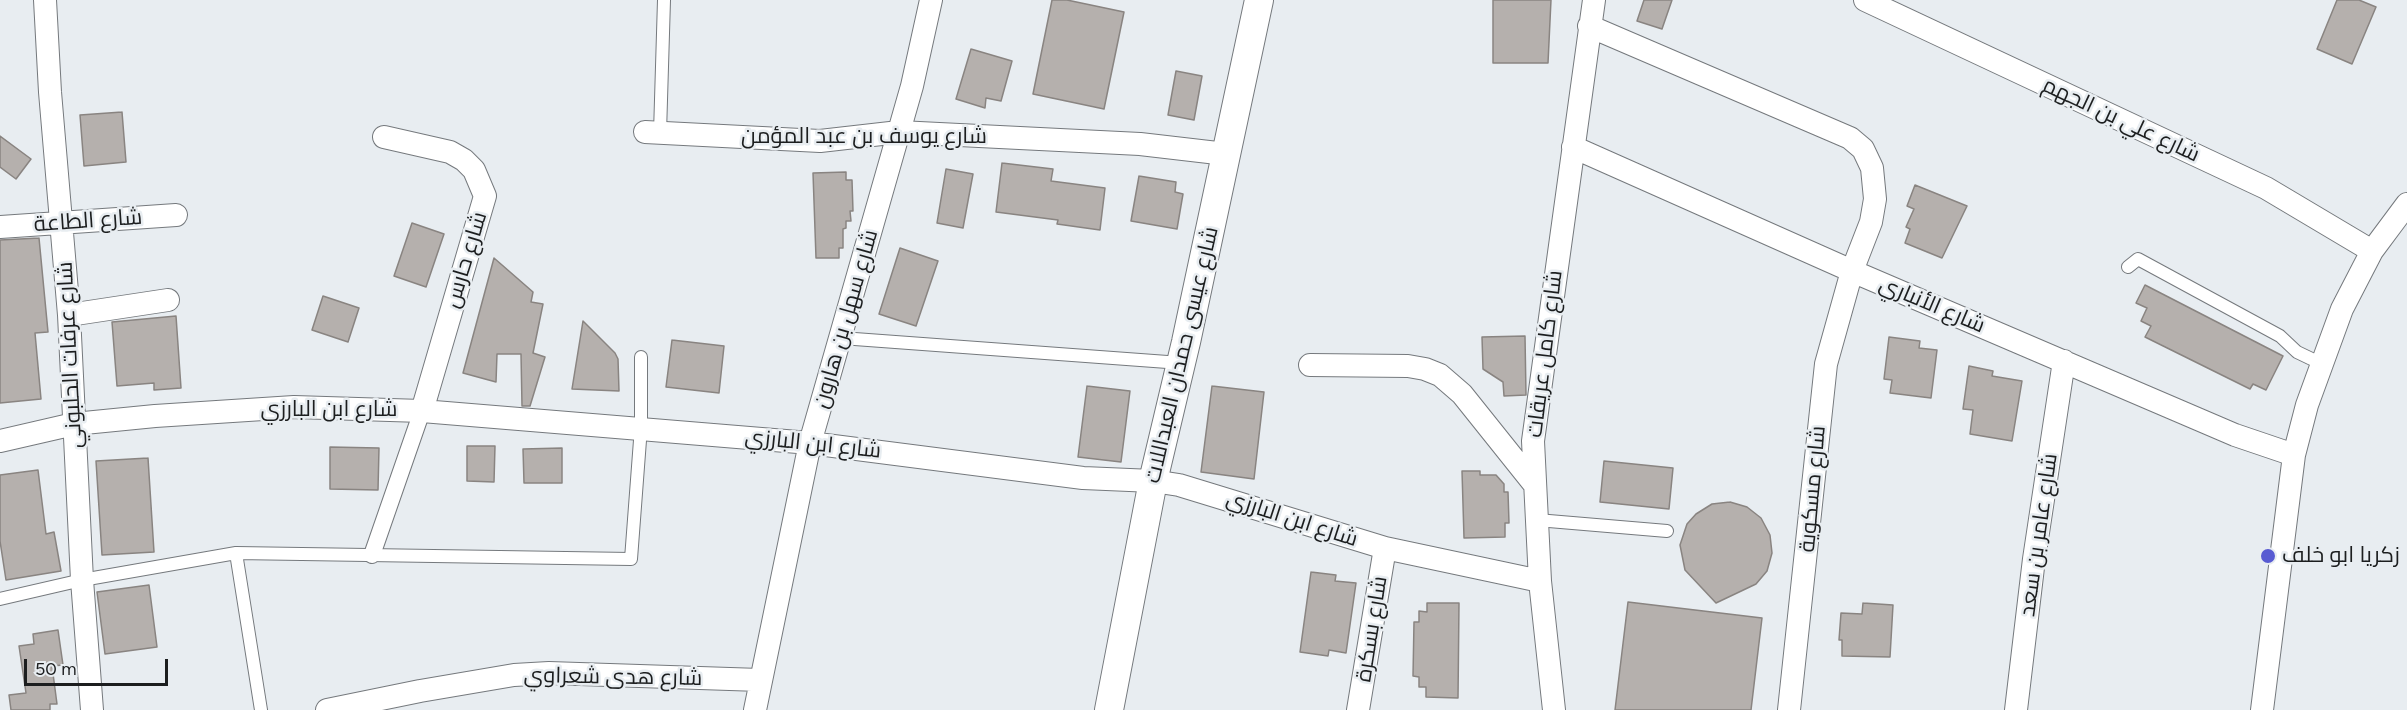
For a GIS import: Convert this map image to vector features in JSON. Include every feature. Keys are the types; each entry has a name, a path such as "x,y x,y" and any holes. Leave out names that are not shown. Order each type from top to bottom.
{"street":[{"name":"شارع عرفات الحلبوني","path":"45,0 50,92 69,315 82,580 92,710"},
{"name":"شارع سهل بن هارون","path":"755,710 810,442 912,86 931,0"},
{"name":"شارع عيسى حمدان العبداللات","path":"1109,710 1153,481 1227,154 1259,0"},
{"name":"شارع كامل عريقات","path":"1554,710 1539,581 1534,484 1535,417 1594,0"},
{"name":"شارع علي بن الجهم","path":"1865,0 2266,188 2372,251"},
{"name":"شارع مسكوية","path":"1589,26 1850,138 1863,149 1872,168 1875,199 1871,222 1852,271 1826,364 1789,710"},
{"name":"شارع يوسف بن عبد المؤمن","path":"652,132 820,141 899,132 1140,144 1227,154"},
{"name":"شارع حارس","path":"384,137 450,152 464,160 478,176 485,196 435,360 422,411"},
{"name":"شارع الأنباري","path":"1573,147 1852,271 2235,435 2294,455"},
{"path":"2262,710 2294,455 2320,363 2342,309 2372,251 2407,204"},
{"name":"شارع الطاعة","path":"0,227 176,215"},
{"path":"69,315 168,300"},
{"name":"شارع عامر بن سعد","path":"2016,710 2064,361"},
{"path":"1310,365 1408,366 1440,375 1462,394 1534,484"},
{"name":"شارع ابن البارزي","path":"0,441 74,424 294,407 422,411 810,442 1083,478 1153,481 1213,493 1385,548 1539,581"},
{"path":"372,555 422,411"},
{"name":"شارع بسكرة","path":"1358,710 1385,548"},
{"name":"شارع هدى شعراوي","path":"327,710 514,675 549,673 760,680"}],"lane":[{"path":"652,132 664,0"},
{"path":"925,22 942,0"},
{"path":"2128,267 2138,259 2280,336 2297,352 2320,363"},
{"path":"841,338 1180,363"},
{"path":"0,599 82,580 236,554 631,558 641,428 641,357"},
{"path":"1537,520 1668,531"},
{"path":"236,554 261,710"}],"building":[{"path":"1052,0 1067,0 1124,12 1104,109 1033,94"},
{"path":"1493,0 1551,0 1548,63 1493,63"},
{"path":"1644,0 1672,0 1662,29 1637,21"},
{"path":"2337,0 2359,0 2376,7 2352,64 2317,49"},
{"path":"971,49 1012,61 1001,101 986,98 985,108 956,99"},
{"path":"1176,71 1202,76 1194,120 1168,115"},
{"path":"122,112 126,162 84,166 80,115"},
{"path":"0,136 31,159 16,179 0,167"},
{"path":"1002,163 1053,169 1051,181 1105,188 1100,230 1057,224 1058,220 996,212"},
{"path":"946,169 973,174 963,228 937,223"},
{"path":"846,172 846,180 852,180 853,211 850,211 851,221 846,221 846,228 843,229 843,248 839,248 839,258 816,258 813,173"},
{"path":"1139,176 1176,182 1175,192 1183,194 1177,229 1131,221"},
{"path":"1915,185 1967,206 1942,258 1905,243 1910,229 1906,227 1914,209 1907,206"},
{"path":"412,223 444,234 426,287 394,276"},
{"path":"39,238 48,332 35,333 41,399 0,403 0,240"},
{"path":"900,248 938,261 916,326 879,314"},
{"path":"494,258 533,292 531,302 543,304 533,353 545,357 530,406 522,406 521,354 497,354 496,382 463,373"},
{"path":"2145,285 2283,356 2266,390 2253,384 2250,389 2145,337 2151,326 2141,321 2147,308 2136,303"},
{"path":"323,296 359,308 348,342 312,330"},
{"path":"176,316 181,388 154,390 154,383 117,386 112,322"},
{"path":"583,321 615,353 618,359 619,391 572,389"},
{"path":"1525,336 1526,395 1504,396 1503,382 1483,369 1482,337"},
{"path":"1889,337 1920,341 1919,348 1937,350 1931,398 1890,393 1892,380 1884,379"},
{"path":"672,340 724,346 719,393 666,387"},
{"path":"1969,366 1993,371 1992,376 2022,381 2012,441 1970,434 1973,410 1963,409"},
{"path":"1087,386 1130,391 1121,462 1078,457"},
{"path":"1212,386 1264,392 1254,479 1201,472"},
{"path":"467,446 495,446 494,482 467,481"},
{"path":"330,447 379,448 378,490 330,489"},
{"path":"562,448 562,483 524,483 523,449"},
{"path":"148,458 154,552 102,555 96,461"},
{"path":"1604,461 1673,468 1669,509 1600,502"},
{"path":"38,470 46,534 54,532 61,571 6,580 0,541 0,475"},
{"path":"1462,471 1480,471 1480,475 1496,475 1504,484 1504,492 1508,492 1509,523 1505,523 1505,537 1464,538"},
{"path":"1730,502 1747,507 1761,518 1770,535 1772,553 1767,571 1756,584 1716,603 1685,570 1680,545 1687,524 1696,514 1712,504"},
{"path":"1311,572 1336,575 1335,581 1356,583 1346,653 1329,650 1328,656 1300,652"},
{"path":"149,585 157,647 105,654 97,592"},
{"path":"1628,602 1762,618 1751,710 1615,710"},
{"path":"1427,603 1459,603 1458,698 1426,697 1426,687 1419,687 1419,677 1413,676 1414,622 1419,622 1419,611 1427,612"},
{"path":"1863,603 1893,605 1890,657 1842,656 1842,640 1839,640 1841,613 1862,614"},
{"path":"58,630 63,665 52,666 57,704 50,704 50,710 11,710 9,695 26,693 19,646 34,644 33,634"}],"place":[{"name":"زكريا ابو خلف","path":"2268,556"}]}
